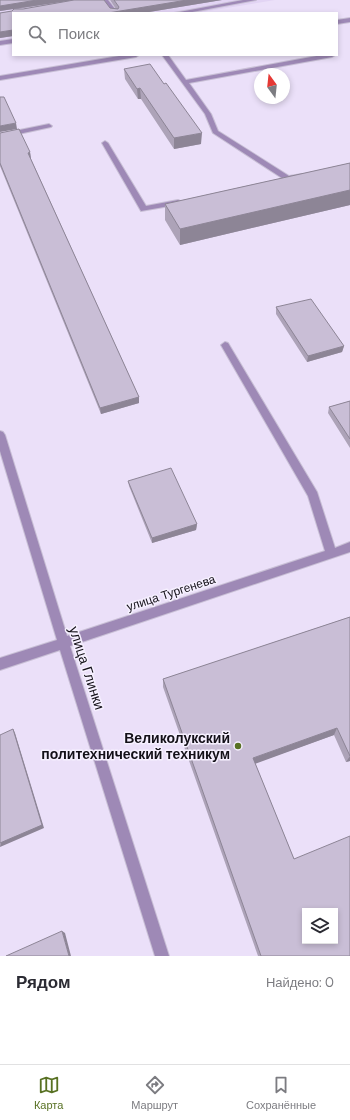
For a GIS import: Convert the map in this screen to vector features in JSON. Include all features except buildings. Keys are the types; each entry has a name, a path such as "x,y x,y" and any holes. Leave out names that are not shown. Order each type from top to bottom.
{"street":[{"path":"105,0 114,12"},
{"path":"183,12 253,0"},
{"path":"338,22 350,20"},
{"path":"0,43 12,41"},
{"path":"0,78 130,56"},
{"path":"166,56 208,114 215,132 284,179 303,175"},
{"path":"185,82 327,56"},
{"path":"0,136 49,126"},
{"path":"105,143 144,209 190,200"},
{"path":"225,345 314,496 331,554"},
{"name":"улица Глинки","path":"0,434 63,642 162,956"},
{"name":"улица Тургенева","path":"0,664 350,547"}],"shaded area":[{"path":"0,0 275,0 202,12 12,12 12,43 0,46"}],"place":[{"name":"Великолукский политехнический техникум","path":"238,746"}]}
